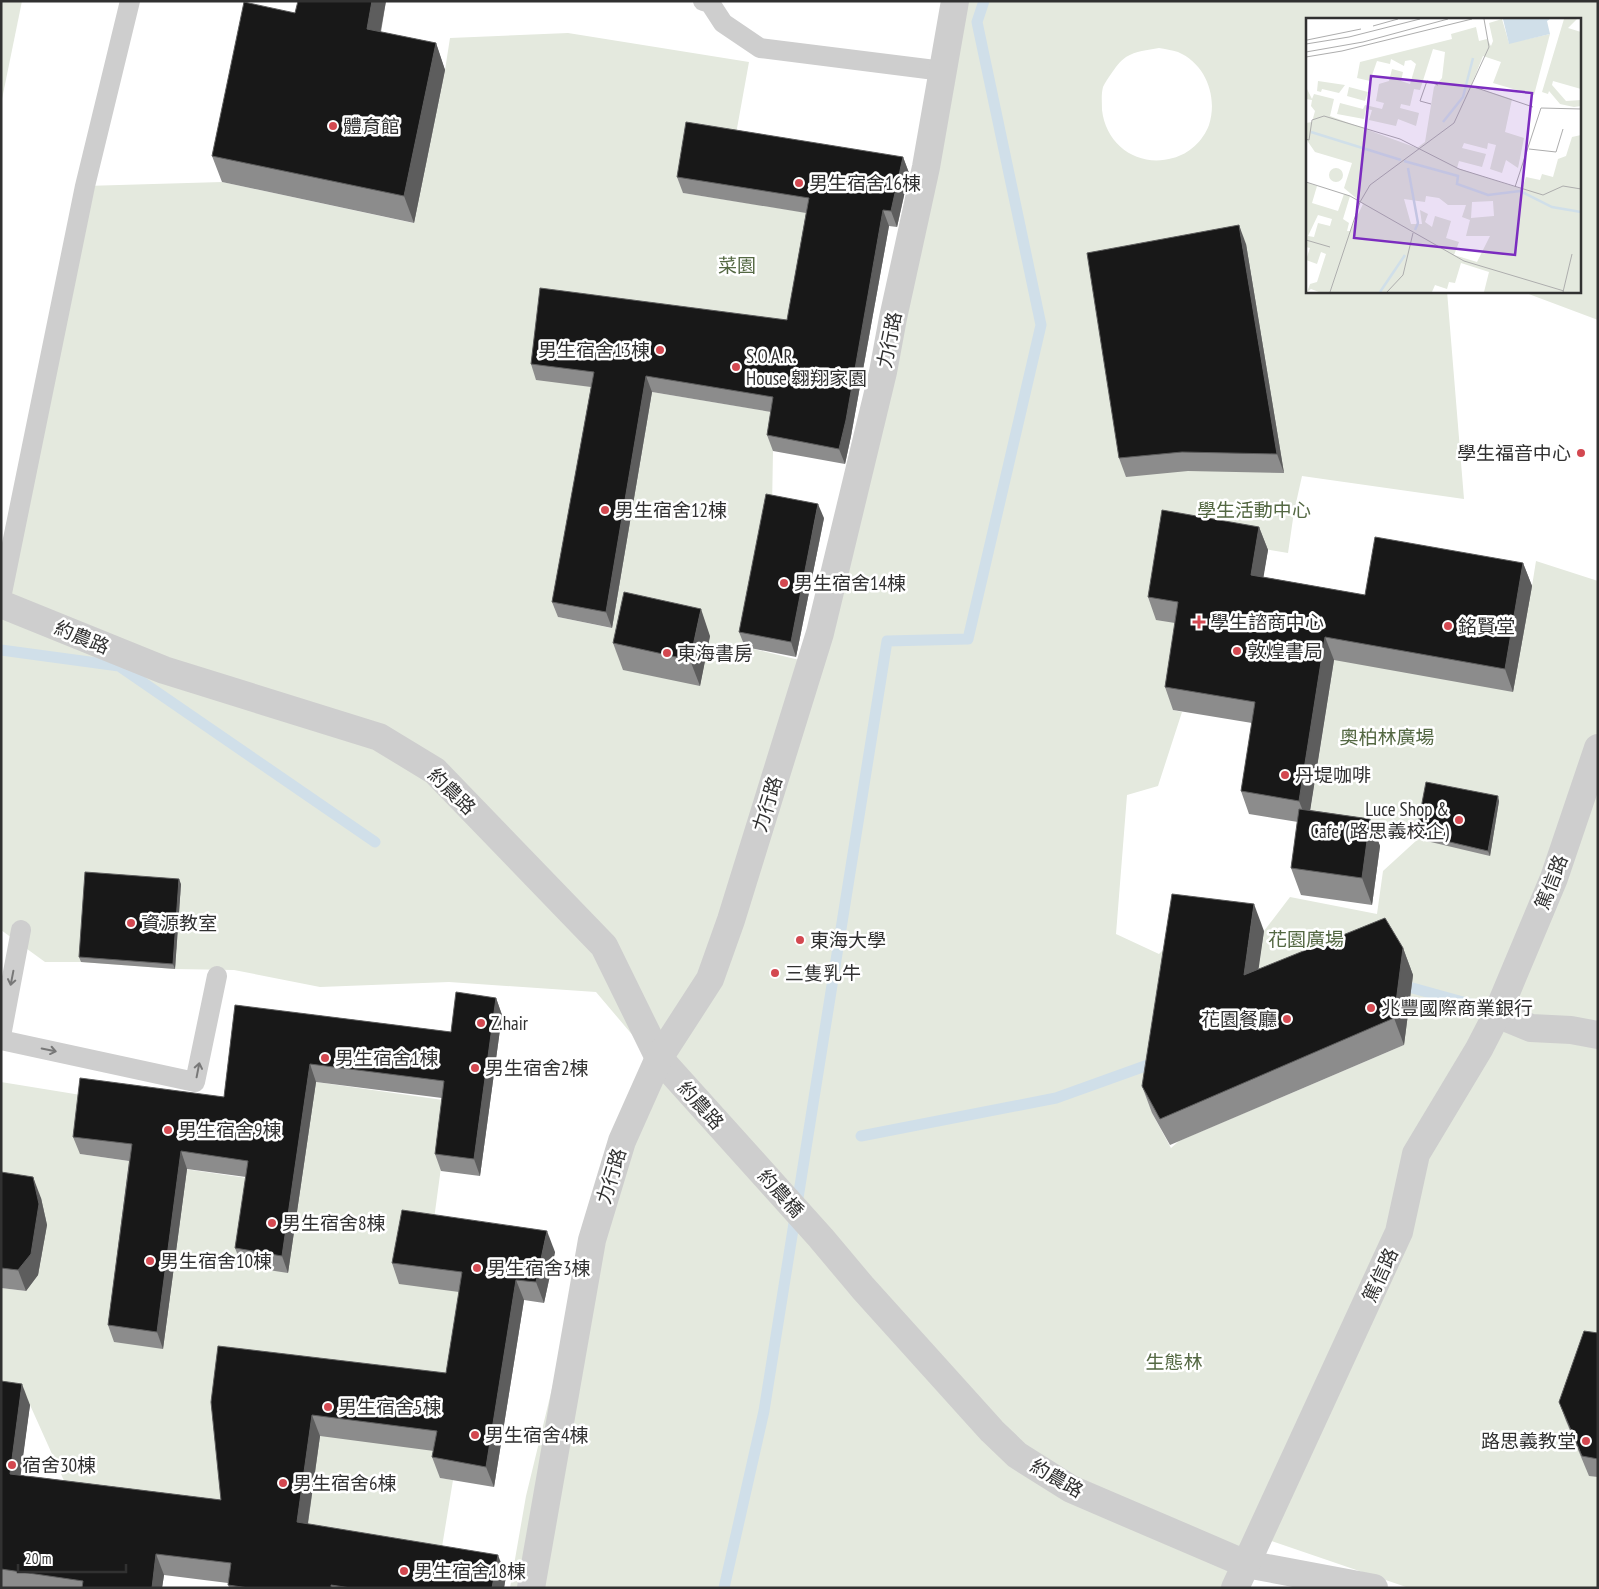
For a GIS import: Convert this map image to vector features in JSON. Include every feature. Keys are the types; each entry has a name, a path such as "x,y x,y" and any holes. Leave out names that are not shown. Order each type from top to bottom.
{"street":[{"name":"力行路","path":"531,1588 592,1240 622,1140 659,1058 710,978 731,920 820,633 883,372 926,167 955,1"},
{"name":"約農路","path":"1,604 164,670 379,736 435,771 604,946 659,1058 740,1147"},
{"name":"篤信路","path":"1241,1576 1399,1232 1416,1154 1479,1049 1501,1005 1554,878 1598,748"},
{"path":"1501,1005 1531,1028 1571,1030 1598,1035"},
{"name":"約農橋","path":"740,1147 821,1238"},
{"name":"約農路","path":"821,1238 863,1288 1016,1455 1071,1489 1241,1576 1374,1588"}],"lane":[{"path":"1,598 85,186 130,1"},
{"path":"703,1 710,3 723,23 760,48 943,71"},
{"path":"1,1036 21,930"},
{"path":"1,1040 195,1082 217,976"}],"green space":[{"path":"1,1 22,1 1,104"},
{"name":"東海大學","path":"956,1 1598,1 1598,320 1524,292 1582,292 1582,18 1306,18 1306,292 1447,292 1464,499 1302,476 1288,553 1170,533 1186,625 1173,710 1182,712 1158,786 1127,795 1116,934 1159,954 1179,934 1152,1113 1171,1148 1179,1141 1404,1045 1257,977 1264,931 1290,897 1377,914 1383,871 1418,839 1308,824 1334,659 1532,586 1536,561 1598,581 1598,1588 1409,1588 1260,1537 1225,1588 510,1588 526,1496 587,1244 657,1064 596,992 449,982 320,987 234,970 175,969 81,962 45,962 1,930 1,598 85,186 222,182 413,223 450,38 568,33 749,62 734,145 683,193 816,214 793,336 600,388 558,617 611,628 652,392 779,413 773,451 772,508 745,647 812,663","holes":["1159,48 1178,52 1188,57 1196,65 1207,82 1212,103 1209,125 1199,141 1190,150 1179,156 1160,160 1148,160 1137,157 1117,144 1110,134 1102,110 1103,87 1116,67 1130,55"]},
{"path":"1,1082 87,1096 80,1154 247,1178 316,1082 450,1101 432,1234 467,1293 440,1478 453,1480 439,1565 299,1588 318,1445 247,1520 74,1503 30,1405 1,1401 1,1288 26,1291 1,1192"}],"building":[{"name":"體育館","path":"298,1 372,1 367,29 436,43 404,196 212,156 244,2 295,13"},
{"path":"686,122 903,157 891,211 883,210 846,420 839,449 767,435 773,397 646,376 606,612 552,602 594,372 531,364 540,288 787,320 809,198 677,177"},
{"name":"學生活動中心","path":"1239,225 1277,454 1182,452 1119,458 1087,253"},
{"name":"男生宿舍14棟","path":"766,494 818,504 791,642 739,632"},
{"path":"1162,510 1259,527 1251,575 1365,595 1375,537 1523,563 1505,669 1325,637 1299,801 1241,791 1255,702 1165,687 1178,602 1148,597"},
{"path":"624,592 701,609 690,660 613,643"},
{"name":"Luce Shop & Cafe' (路思義校企)","path":"1426,782 1498,796 1488,851 1416,834"},
{"path":"1299,809 1370,819 1362,878 1291,868"},
{"name":"資源教室","path":"85,872 179,879 173,964 79,957"},
{"name":"花園餐廳","path":"1172,894 1254,904 1244,975 1385,918 1403,948 1394,1018 1160,1119 1142,1086"},
{"path":"456,992 496,998 474,1159 435,1154 444,1081 310,1064 282,1256 235,1248 248,1161 181,1151 157,1332 108,1325 132,1144 73,1137 80,1078 224,1097 235,1005 451,1032"},
{"path":"1,1172 33,1177 39,1204 31,1254 18,1270 1,1268"},
{"path":"402,1210 547,1231 536,1282 516,1280 486,1467 432,1457 437,1431 312,1415 297,1522 498,1555 492,1588 351,1588 331,1585 331,1588 249,1588 228,1585 231,1563 156,1554 152,1588 82,1588 83,1581 1,1569 1,1381 22,1384 10,1474 221,1500 211,1402 218,1346 446,1373 462,1272 392,1263"},
{"name":"路思義教堂","path":"1584,1331 1598,1333 1598,1459 1582,1456 1559,1402"}],"waterway":[{"path":"724,1588 764,1411 887,641 968,639 1041,325 977,22 984,1"},
{"path":"1,650 119,666 375,842"},
{"path":"1398,984 1499,1012"},
{"path":"861,1136 1056,1098 1159,1061"}],"place":[{"name":"體育館","path":"333,126"},
{"name":"男生宿舍16棟","path":"799,183"},
{"name":"男生宿舍13棟","path":"660,350"},
{"name":"S.O.A.R. House 翱翔家園","path":"736,367"},
{"name":"學生福音中心","path":"1581,453"},
{"name":"男生宿舍12棟","path":"605,510"},
{"name":"男生宿舍14棟","path":"784,583"},
{"name":"學生諮商中心","path":"1199,622"},
{"name":"銘賢堂","path":"1448,626"},
{"name":"敦煌書局","path":"1237,651"},
{"name":"東海書房","path":"667,653"},
{"name":"丹堤咖啡","path":"1285,775"},
{"name":"Luce Shop & Cafe' (路思義校企)","path":"1459,820"},
{"name":"資源教室","path":"131,923"},
{"name":"東海大學","path":"800,940"},
{"name":"三隻乳牛","path":"775,973"},
{"name":"兆豐國際商業銀行","path":"1371,1008"},
{"name":"花園餐廳","path":"1287,1019"},
{"name":"Z.hair","path":"481,1023"},
{"name":"男生宿舍1棟","path":"325,1058"},
{"name":"男生宿舍2棟","path":"475,1068"},
{"name":"男生宿舍9棟","path":"168,1130"},
{"name":"男生宿舍8棟","path":"272,1223"},
{"name":"男生宿舍10棟","path":"150,1261"},
{"name":"男生宿舍3棟","path":"477,1268"},
{"name":"男生宿舍5棟","path":"328,1407"},
{"name":"男生宿舍4棟","path":"475,1435"},
{"name":"路思義教堂","path":"1586,1441"},
{"name":"宿舍30棟","path":"12,1465"},
{"name":"男生宿舍6棟","path":"283,1483"},
{"name":"男生宿舍18棟","path":"404,1571"}],"park label":[{"name":"菜園","path":"737,265"},
{"name":"奧柏林廣場","path":"1387,737"},
{"name":"花園廣場","path":"1306,939"},
{"name":"生態林","path":"1174,1362"}]}
